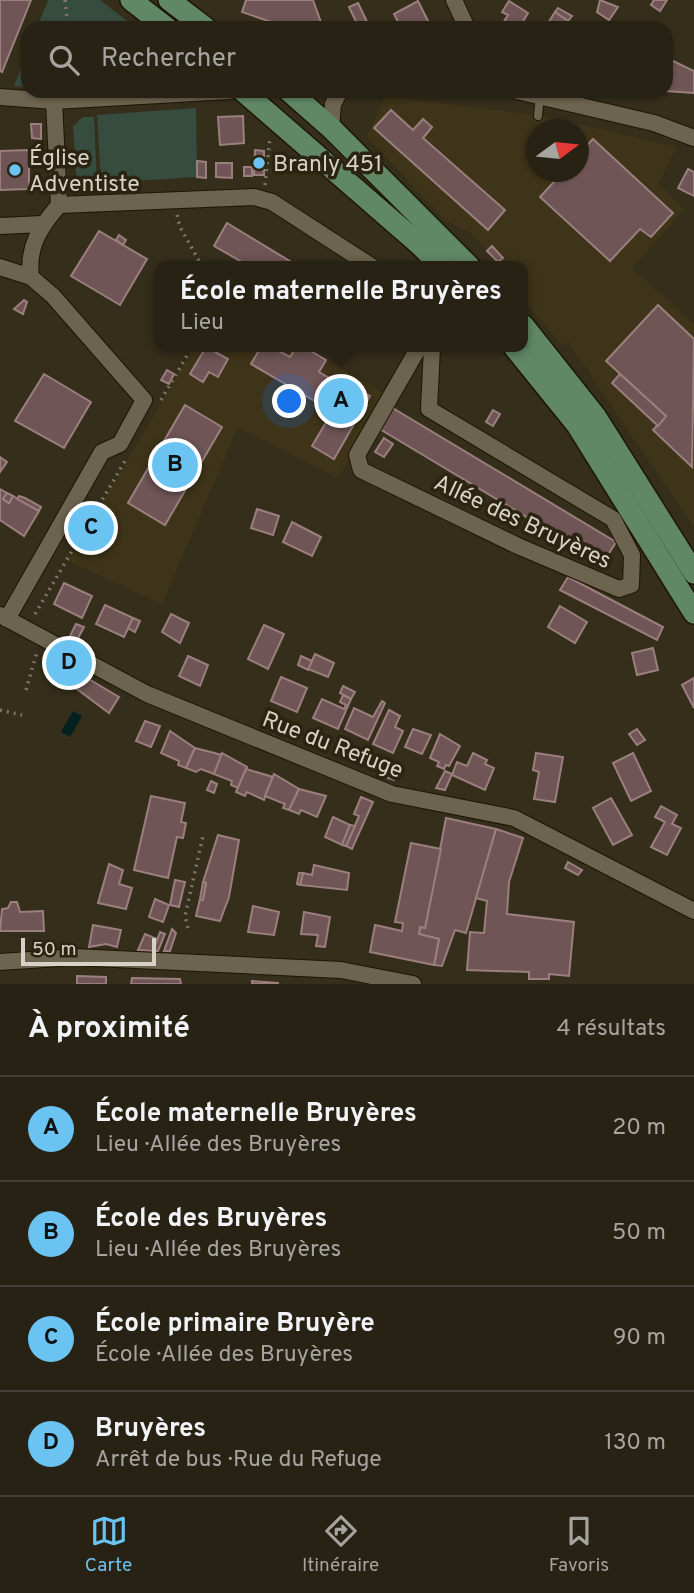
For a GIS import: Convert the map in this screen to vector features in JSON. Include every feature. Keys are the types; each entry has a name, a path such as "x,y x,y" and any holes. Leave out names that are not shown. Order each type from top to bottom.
{"main road":[{"path":"131,0 158,21"},
{"path":"169,0 197,21"},
{"path":"251,98 436,261"},
{"path":"297,98 331,128 464,261"},
{"path":"528,331 597,417 694,573"},
{"path":"518,352 577,425 694,613"}],"street":[{"path":"121,0 145,21"},
{"path":"454,0 464,21"},
{"path":"0,97 54,101 96,98"},
{"path":"331,128 333,104 336,98"},
{"path":"552,98 653,123 694,138"},
{"path":"31,277 29,261 43,224 59,205 54,101"},
{"path":"59,205 254,197 264,200 363,261"},
{"path":"0,226 43,224"},
{"path":"0,267 31,277 52,296 144,400 120,444 102,452 4,617"},
{"name":"Allée des Bruyères","path":"416,352 357,455 361,470 518,547 619,589 631,585 632,555 613,519 429,409 432,352"},
{"name":"Rue du Refuge","path":"4,617 147,694 392,794 514,818 694,911"},
{"path":"0,962 74,957 341,970 414,984"}],"lane":[{"path":"538,116 540,98"}],"path":[{"path":"65,0 67,21"},
{"path":"264,200 272,131"},
{"path":"174,201 180,227 199,261"},
{"path":"155,410 189,352"},
{"path":"32,619 129,454"},
{"path":"26,690 38,647"},
{"path":"0,710 22,715"},
{"path":"188,928 185,916 203,836"}],"shaded area":[{"path":"384,98 558,119 526,119 526,182 589,182 589,126 677,147 658,184 685,209 632,268 694,324 694,527 568,342 562,346 528,305 528,261 497,261 469,232 446,221 367,137"},
{"path":"191,352 313,352 387,395 338,478 238,427 162,604 68,561"}],"green space":[{"path":"48,0 100,0 127,21 40,21"},
{"path":"21,68 21,86 14,86"},
{"path":"196,108 197,177 101,183 97,115"},
{"path":"83,117 94,117 97,180 91,180 86,187 77,186 73,126"}],"water":[{"path":"73,711 82,716 70,737 61,732"}],"building":[{"path":"0,0 31,0 2,72"},
{"path":"246,0 313,0 320,21 268,21 242,12"},
{"path":"600,0 618,7 609,20 597,12"},
{"path":"654,0 667,0 660,11 651,5"},
{"path":"418,1 428,21 398,21 394,14"},
{"path":"509,1 528,13 523,21 504,21 508,15 502,12"},
{"path":"358,3 367,21 356,21 349,7"},
{"path":"558,8 572,16 568,21 555,12"},
{"path":"555,12 568,21 549,21"},
{"path":"673,61 694,71 694,93 673,92"},
{"path":"391,110 413,130 423,119 432,127 423,138 505,210 488,230 374,128"},
{"path":"243,116 244,143 220,145 218,117"},
{"path":"31,124 41,124 41,139 32,138"},
{"path":"593,139 673,213 651,237 640,229 610,261 540,197 554,182 589,182 589,143"},
{"name":"Église Adventiste","path":"29,150 29,189 0,190 0,151"},
{"name":"Branly 451","path":"255,150 264,151 264,175 254,175"},
{"path":"197,161 206,162 206,178 197,177"},
{"path":"216,163 232,163 232,178 216,177"},
{"path":"244,167 252,167 252,176 244,176"},
{"path":"688,169 694,172 694,196 678,188"},
{"path":"227,223 290,261 240,261 214,246"},
{"path":"99,231 147,259 120,305 71,276"},
{"path":"119,235 126,240 123,245 116,240"},
{"path":"492,246 503,258 497,261 487,251"},
{"path":"24,300 27,302 23,314 14,309"},
{"path":"658,305 694,339 692,467 653,430 666,416 606,361"},
{"path":"203,352 215,352 228,359 218,377 209,372 203,382 190,374"},
{"path":"258,352 280,352 290,357 293,352 312,352 326,360 319,372 338,383 341,379 370,396 334,459 312,446 331,414 321,409 323,406 251,364"},
{"path":"167,370 174,374 169,384 161,380"},
{"path":"44,374 91,402 64,448 15,421"},
{"path":"620,374 666,416 658,426 612,383"},
{"path":"185,405 222,427 165,525 128,503"},
{"path":"391,407 616,542 603,563 378,428"},
{"path":"493,410 500,414 493,426 486,422"},
{"path":"384,438 393,444 384,457 375,452"},
{"path":"0,457 7,462 0,472"},
{"path":"0,489 7,493 3,499 9,503 13,496 39,511 24,536 0,520"},
{"path":"7,493 13,496 9,503 3,499"},
{"path":"19,496 41,507 39,511 17,499"},
{"path":"257,509 279,516 273,535 251,528"},
{"path":"292,522 321,537 312,556 283,542"},
{"path":"568,577 663,627 657,640 560,590"},
{"path":"64,583 92,596 82,618 54,604"},
{"path":"105,605 133,618 124,637 96,624"},
{"path":"560,606 587,622 575,643 548,627"},
{"path":"171,614 189,623 180,643 162,632"},
{"path":"133,618 140,621 135,632 128,628"},
{"path":"76,624 84,627 77,640 70,636"},
{"path":"264,625 284,634 268,669 248,659"},
{"path":"653,648 658,670 637,675 632,653"},
{"path":"315,654 334,663 328,677 308,669"},
{"path":"50,656 119,697 109,713 46,666"},
{"path":"188,656 208,665 200,686 179,676"},
{"path":"301,656 312,661 308,670 298,665"},
{"path":"281,677 307,688 297,712 271,701"},
{"path":"694,678 694,708 682,685"},
{"path":"343,686 355,692 351,699 340,693"},
{"path":"343,695 351,699 338,729 313,718 322,699 344,709 346,705 340,702"},
{"path":"382,701 385,703 368,740 345,729 354,708 373,717"},
{"path":"389,710 400,716 395,727 403,731 393,753 373,744"},
{"path":"145,721 160,726 151,747 136,741"},
{"path":"413,729 431,735 422,754 405,747"},
{"path":"637,729 645,740 637,745 629,734"},
{"path":"170,731 195,748 186,768 178,765 179,761 161,753"},
{"path":"440,734 460,746 449,766 446,765 444,769 437,766 439,762 430,758"},
{"path":"195,748 222,755 214,774 201,769 196,772 186,768"},
{"path":"222,753 247,767 238,788 231,785 232,781 214,774"},
{"path":"473,753 487,760 485,764 494,768 485,790 452,775 457,762 467,766"},
{"path":"536,753 563,757 555,802 534,799 539,772 533,770"},
{"path":"633,753 651,791 631,801 613,763"},
{"path":"392,762 400,766 394,780 385,777"},
{"path":"246,769 273,777 264,800 247,792 245,796 236,792"},
{"path":"445,771 452,774 445,790 436,788"},
{"path":"274,774 299,789 289,810 283,808 285,804 265,796"},
{"path":"211,781 217,784 214,793 207,790"},
{"path":"299,789 326,796 317,817 301,810 299,814 289,810"},
{"path":"151,796 185,803 181,822 186,823 183,838 177,837 168,878 134,870"},
{"path":"361,797 373,802 352,849 346,846 359,816 354,814"},
{"path":"611,798 632,835 613,845 593,808"},
{"path":"661,806 677,815 672,824 681,828 667,855 651,847 665,822 655,817"},
{"path":"333,817 350,825 342,845 325,837"},
{"path":"446,818 496,829 466,933 455,930 442,966 434,965 439,939 419,934 420,927 425,928"},
{"path":"350,825 355,826 346,846 342,845"},
{"path":"496,829 523,838 509,882 507,914 574,922 569,976 549,974 549,979 529,979 529,972 467,970 470,932 484,933 487,901 476,898"},
{"path":"218,835 239,840 229,897 220,921 196,916 200,899 203,900 206,883 203,882"},
{"path":"411,843 441,849 425,928 420,927 419,934 439,939 434,965 370,952 375,925 402,931 403,923 395,922"},
{"path":"568,862 582,870 578,875 565,868"},
{"path":"109,864 123,870 119,884 132,888 126,909 98,903"},
{"path":"314,865 349,873 347,890 300,885 303,873 312,875"},
{"path":"299,873 303,873 300,885 297,884"},
{"path":"175,880 185,882 179,907 170,905"},
{"path":"203,882 206,883 203,900 200,899"},
{"path":"155,899 169,905 163,922 149,917"},
{"path":"11,902 17,902 20,912 43,911 44,931 0,931 2,909 8,908"},
{"path":"253,906 279,912 274,935 248,932"},
{"path":"304,912 330,917 325,947 316,946 318,935 301,934"},
{"path":"93,925 121,930 117,947 106,944 89,947"},
{"path":"172,929 176,933 170,951 164,951"},
{"path":"160,932 165,934 158,951 153,951"},
{"path":"145,934 157,939 153,951 138,950"},
{"path":"77,976 106,977 106,984 77,984"},
{"path":"132,978 180,979 181,984 131,984"},
{"path":"252,981 279,983 252,984"}],"place":[{"name":"Branly 451","path":"259,163"},
{"name":"Église Adventiste","path":"15,170"},
{"name":"École maternelle Bruyères","path":"341,401"},
{"name":"École des Bruyères","path":"175,465"},
{"name":"École primaire Bruyère","path":"91,528"},
{"name":"Bruyères","path":"69,663"}]}
